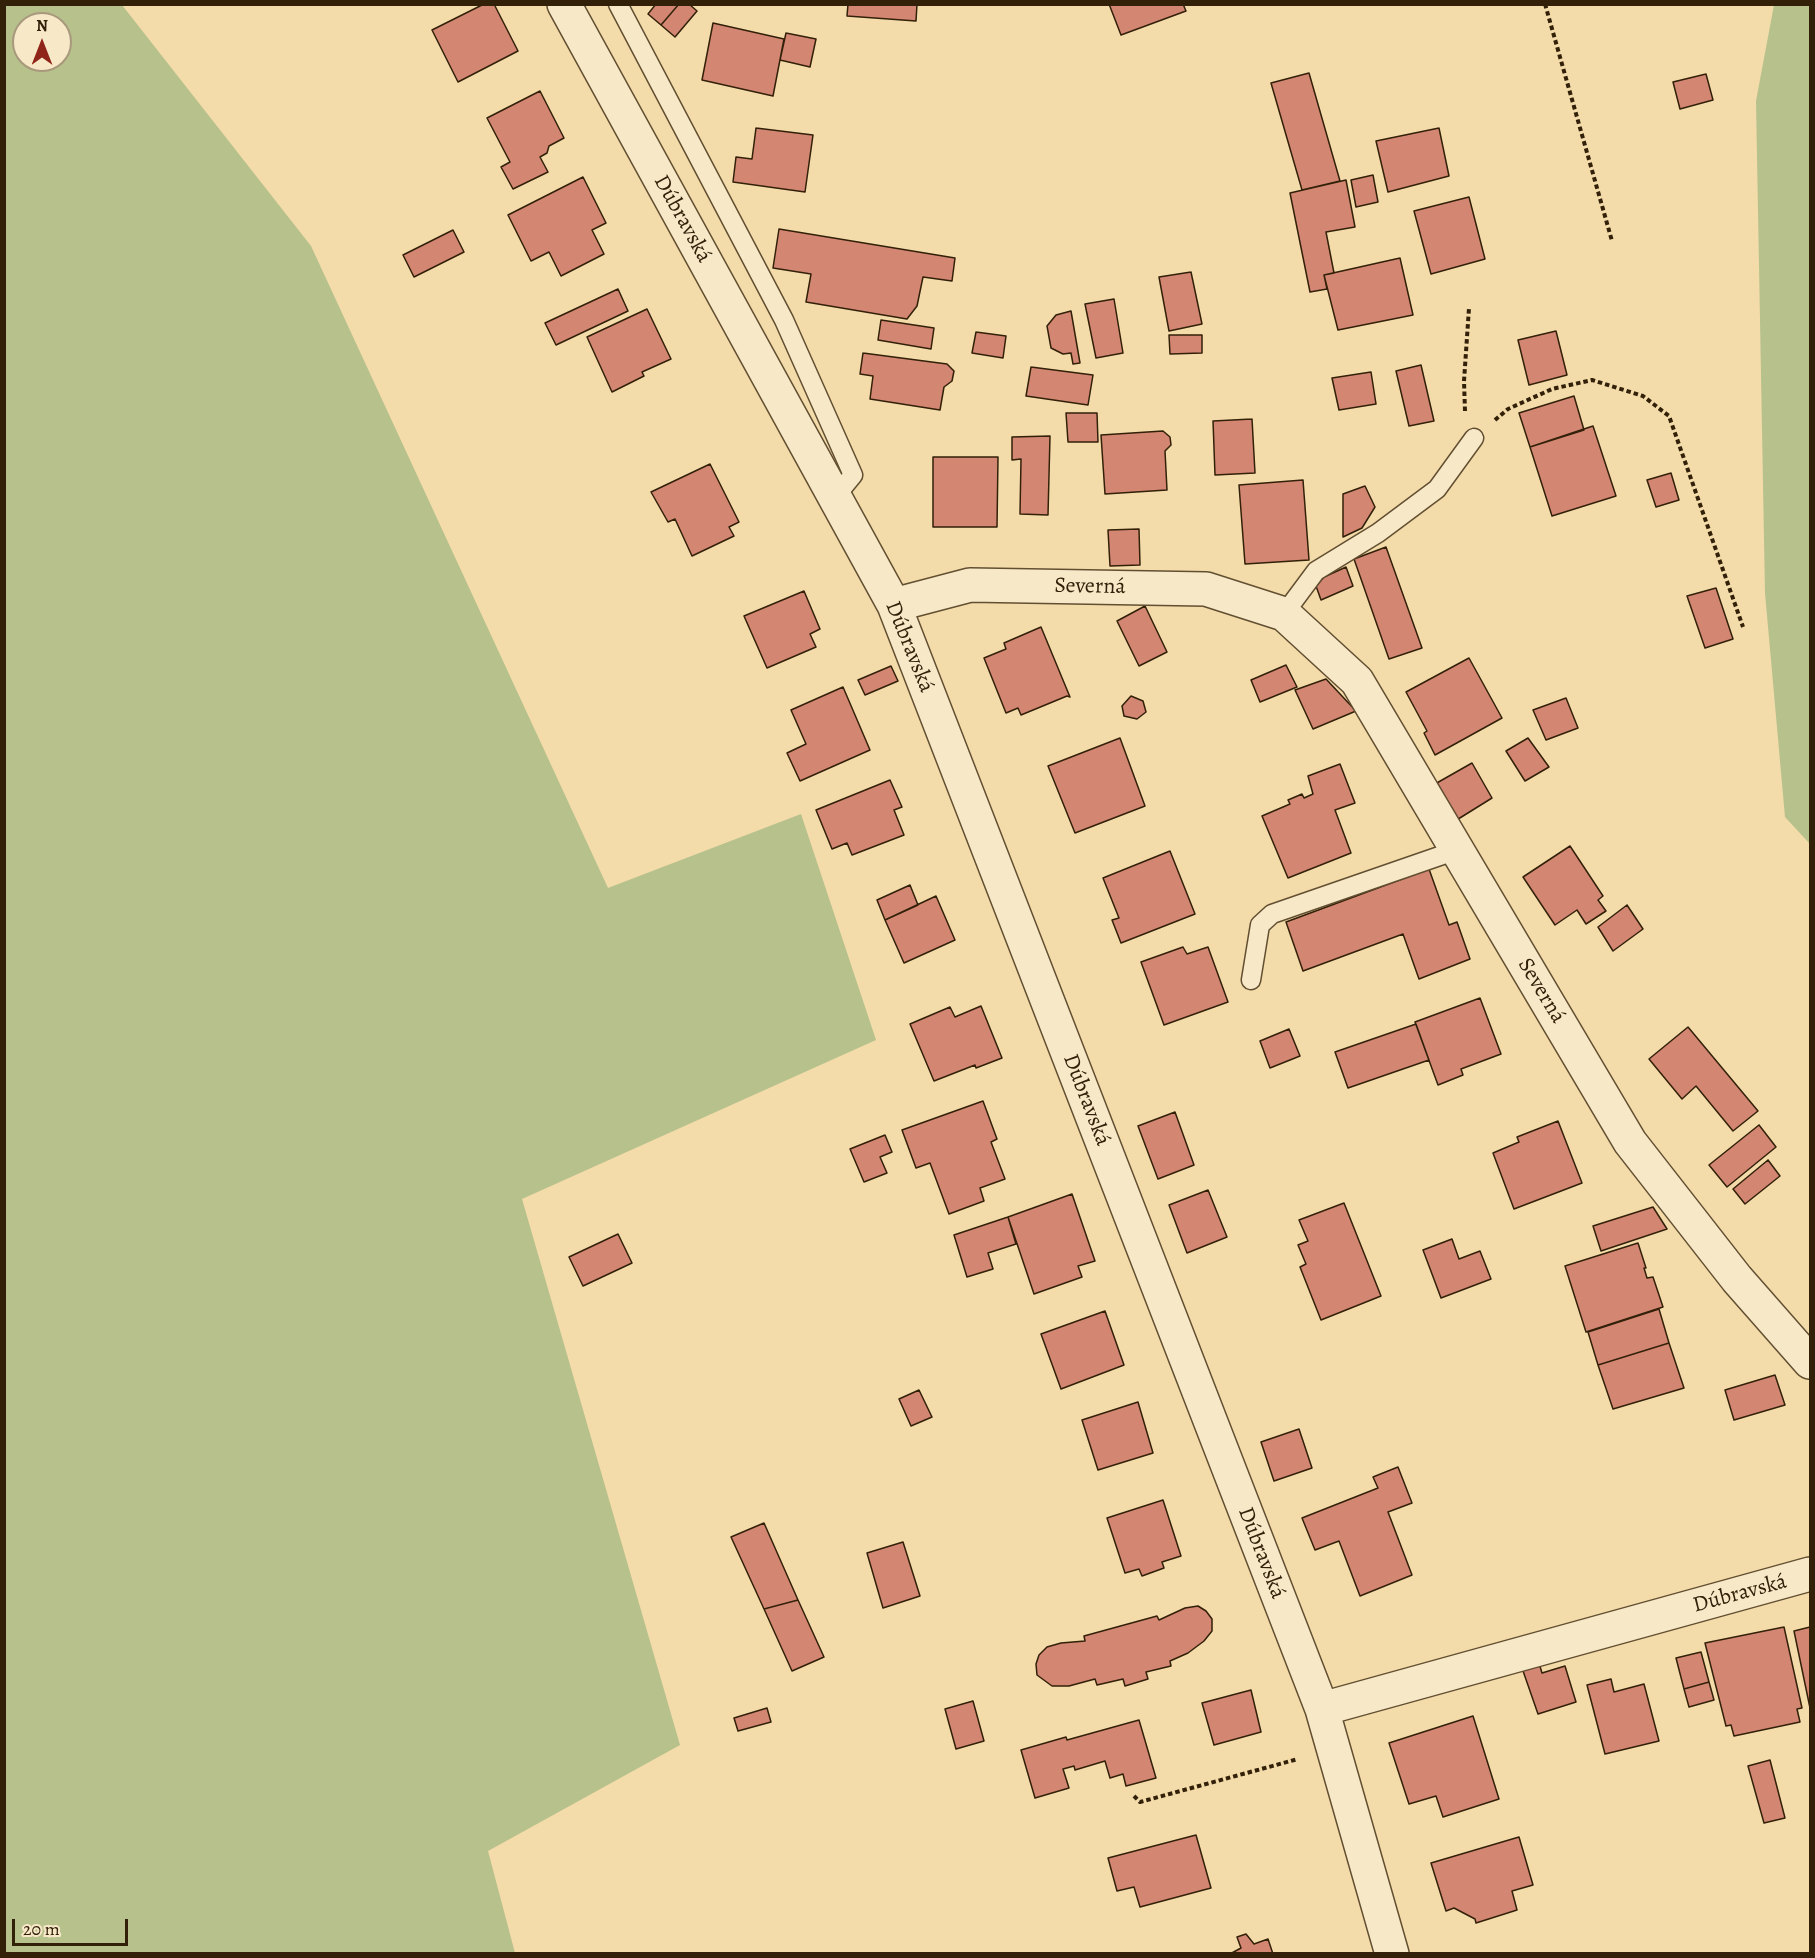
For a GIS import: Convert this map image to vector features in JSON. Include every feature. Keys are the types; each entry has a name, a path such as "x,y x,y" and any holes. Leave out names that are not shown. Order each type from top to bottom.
{"street":[{"name":"Dúbravská","path":"564,4 894,605 1322,1709 1392,1953"},
{"name":"Severná","path":"894,605 970,585 1206,590 1284,614 1357,681 1630,1142 1737,1279 1810,1362"},
{"name":"Dúbravská","path":"1322,1709 1810,1574"}],"lane":[{"name":"Dúbravská","path":"618,4 784,320 853,475 835,497"},
{"path":"1284,614 1316,572 1378,533 1437,489 1474,438"},
{"path":"1251,980 1260,925 1272,914 1457,850"}],"path":[{"path":"1545,4 1612,242"},
{"path":"1469,308 1464,381 1465,412 1474,438 1508,409 1552,389 1592,380 1643,396 1669,416 1743,627"},
{"path":"1134,1796 1140,1802 1333,1749"}],"green space":[{"path":"5,4 122,5 311,246 608,888 801,814 876,1040 522,1199 680,1745 488,1851 515,1953 5,1953"},
{"path":"1774,5 1810,5 1810,844 1785,817 1765,593 1756,101"}],"building":[{"path":"484,4 494,4 518,51 458,82 432,30"},
{"path":"656,4 679,4 661,25 648,14"},
{"path":"679,4 689,4 697,11 675,37 661,25"},
{"path":"848,4 917,4 916,21 847,16"},
{"path":"1109,4 1183,4 1186,11 1121,35"},
{"path":"713,23 784,39 773,96 702,80"},
{"path":"786,33 816,39 810,67 780,60"},
{"path":"1309,73 1340,181 1302,190 1271,83"},
{"path":"1706,74 1713,100 1680,109 1673,82"},
{"path":"540,91 564,138 549,146 547,153 540,157 548,172 513,189 501,167 510,162 487,118"},
{"path":"756,128 813,135 805,192 733,182 736,157 752,159"},
{"path":"1439,128 1449,176 1388,192 1376,141"},
{"path":"1373,175 1378,202 1356,207 1351,180"},
{"path":"583,177 606,223 592,230 604,254 561,276 549,252 531,261 508,215"},
{"path":"1346,180 1355,227 1326,232 1334,273 1324,275 1327,289 1310,292 1290,193"},
{"path":"1469,197 1485,259 1431,274 1414,211"},
{"path":"779,229 955,258 952,281 923,277 917,306 907,319 806,302 811,274 773,268"},
{"path":"453,230 464,252 414,277 403,255"},
{"path":"1400,258 1413,315 1338,330 1324,275"},
{"path":"1191,272 1202,324 1169,331 1159,277"},
{"path":"618,289 628,311 556,345 545,323"},
{"path":"1114,299 1123,353 1096,358 1085,304"},
{"path":"647,309 671,359 642,372 644,376 612,392 587,337"},
{"path":"1071,311 1080,363 1073,364 1071,353 1063,354 1051,348 1047,326 1056,315"},
{"path":"881,320 934,328 931,349 878,340"},
{"path":"1556,331 1567,375 1529,385 1518,340"},
{"path":"976,332 1006,336 1003,358 972,353"},
{"path":"1169,335 1202,335 1202,353 1170,354"},
{"path":"863,353 947,364 954,371 952,381 944,387 940,410 870,399 873,376 860,374"},
{"path":"1421,365 1434,421 1409,426 1396,371"},
{"path":"1031,367 1093,375 1088,405 1026,396"},
{"path":"1371,372 1376,404 1339,410 1332,378"},
{"path":"1574,396 1584,430 1530,447 1519,413"},
{"path":"1066,413 1097,413 1098,442 1068,442"},
{"path":"1252,419 1255,473 1215,475 1213,421"},
{"path":"1593,426 1616,496 1552,516 1530,447"},
{"path":"1163,431 1170,437 1171,445 1165,451 1167,490 1105,494 1101,435"},
{"path":"1050,436 1048,515 1020,514 1021,459 1012,460 1012,437"},
{"path":"933,457 998,457 997,527 933,527"},
{"path":"710,464 739,522 729,527 734,536 692,556 675,519 668,522 651,492"},
{"path":"1671,473 1679,500 1656,507 1647,480"},
{"path":"1303,480 1309,560 1245,564 1239,485"},
{"path":"1365,486 1375,507 1362,528 1343,537 1343,494"},
{"path":"1139,529 1140,565 1110,566 1108,530"},
{"path":"1386,547 1422,648 1389,659 1354,559"},
{"path":"1346,567 1353,586 1321,600 1316,586 1324,577"},
{"path":"1716,588 1733,639 1705,648 1687,596"},
{"path":"804,591 820,629 810,634 816,647 767,668 744,616"},
{"path":"1145,606 1167,652 1139,666 1117,621"},
{"path":"1041,627 1070,697 1067,696 1021,715 1018,708 1006,713 984,658 1006,649 1004,643"},
{"path":"1469,658 1502,718 1435,755 1424,733 1427,731 1406,692"},
{"path":"1286,665 1297,687 1260,702 1251,680"},
{"path":"891,666 898,681 865,695 858,680"},
{"path":"1326,679 1356,711 1313,729 1295,690"},
{"path":"843,687 870,750 800,781 787,753 806,744 791,710"},
{"path":"1131,696 1143,701 1146,712 1137,719 1124,716 1122,706"},
{"path":"1566,698 1578,728 1546,740 1533,710"},
{"path":"1120,738 1145,806 1075,833 1048,766"},
{"path":"1528,738 1549,767 1525,781 1506,751"},
{"path":"1472,763 1492,798 1455,821 1435,784"},
{"path":"1340,764 1355,803 1335,810 1351,853 1288,878 1262,816 1290,804 1288,800 1302,794 1304,798 1313,794 1308,776"},
{"path":"890,780 902,807 894,810 904,835 852,855 847,843 832,849 816,810"},
{"path":"1570,846 1603,896 1598,900 1606,911 1586,924 1577,910 1555,925 1523,877"},
{"path":"1170,851 1195,914 1121,943 1112,920 1119,918 1103,878"},
{"path":"1429,869 1449,925 1457,922 1470,959 1419,979 1403,934 1303,971 1286,922"},
{"path":"910,885 918,905 885,920 877,900"},
{"path":"936,896 955,940 904,963 885,920"},
{"path":"1627,905 1643,929 1613,951 1598,927"},
{"path":"1183,947 1187,954 1208,947 1228,1002 1164,1025 1141,962"},
{"path":"1480,998 1501,1054 1461,1069 1463,1075 1438,1085 1415,1022"},
{"path":"981,1006 1002,1058 976,1068 975,1065 934,1081 910,1024 950,1007 955,1017"},
{"path":"1416,1024 1429,1060 1348,1088 1335,1052"},
{"path":"1688,1027 1758,1111 1733,1131 1696,1086 1682,1099 1649,1059"},
{"path":"1289,1029 1300,1056 1270,1068 1260,1041"},
{"path":"983,1101 997,1139 991,1142 1005,1179 980,1188 984,1201 949,1214 930,1163 916,1168 902,1130"},
{"path":"1175,1112 1194,1165 1158,1179 1138,1126"},
{"path":"1558,1121 1582,1183 1514,1209 1493,1153 1519,1142 1517,1137"},
{"path":"1759,1125 1776,1147 1727,1187 1709,1165"},
{"path":"885,1135 892,1152 880,1157 887,1173 864,1182 850,1149"},
{"path":"1768,1160 1780,1176 1745,1204 1733,1189"},
{"path":"1208,1190 1227,1237 1187,1253 1169,1205"},
{"path":"1072,1194 1095,1261 1078,1266 1082,1277 1034,1294 1008,1217"},
{"path":"1344,1203 1381,1296 1321,1320 1300,1267 1306,1264 1298,1245 1308,1241 1299,1220"},
{"path":"1653,1207 1667,1229 1601,1251 1593,1226"},
{"path":"1008,1217 1016,1244 988,1253 993,1269 967,1277 954,1235"},
{"path":"618,1234 632,1263 583,1286 569,1257"},
{"path":"1452,1239 1459,1259 1480,1251 1491,1279 1441,1298 1423,1250"},
{"path":"1638,1243 1647,1278 1653,1277 1663,1307 1586,1332 1565,1266"},
{"path":"1659,1309 1669,1343 1598,1365 1588,1332"},
{"path":"1105,1311 1124,1365 1061,1389 1041,1334"},
{"path":"1669,1343 1684,1388 1613,1409 1598,1365"},
{"path":"1775,1375 1785,1405 1734,1420 1725,1390"},
{"path":"919,1390 932,1417 911,1426 899,1399"},
{"path":"1138,1402 1153,1453 1098,1470 1082,1420"},
{"path":"1299,1429 1312,1468 1274,1481 1261,1442"},
{"path":"1398,1467 1412,1503 1388,1512 1412,1575 1360,1596 1339,1541 1315,1550 1302,1518 1378,1488 1373,1477"},
{"path":"1163,1500 1181,1556 1162,1562 1164,1568 1142,1576 1139,1569 1125,1573 1107,1518"},
{"path":"764,1523 798,1600 764,1609 731,1537"},
{"path":"903,1542 920,1596 883,1608 867,1553"},
{"path":"798,1600 824,1657 792,1671 764,1609"},
{"path":"1198,1606 1212,1619 1212,1631 1204,1641 1188,1653 1170,1661 1171,1666 1146,1672 1148,1679 1125,1686 1123,1679 1097,1685 1095,1679 1069,1686 1052,1686 1037,1675 1036,1664 1039,1655 1047,1647 1085,1641 1084,1636 1157,1616 1159,1620 1185,1608"},
{"path":"1784,1627 1802,1708 1797,1709 1800,1722 1734,1736 1731,1725 1726,1726 1705,1643"},
{"path":"1810,1627 1810,1708 1794,1631"},
{"path":"1701,1652 1709,1682 1684,1689 1676,1658"},
{"path":"1539,1663 1542,1673 1565,1666 1576,1702 1538,1714 1522,1668"},
{"path":"1611,1679 1614,1692 1644,1684 1659,1741 1605,1754 1587,1685"},
{"path":"1709,1682 1714,1700 1689,1707 1684,1689"},
{"path":"1251,1690 1261,1732 1214,1745 1202,1703"},
{"path":"973,1701 984,1741 956,1749 945,1709"},
{"path":"767,1708 771,1722 738,1731 734,1718"},
{"path":"1473,1716 1499,1799 1443,1817 1436,1796 1409,1804 1389,1743"},
{"path":"1139,1720 1156,1778 1126,1786 1123,1774 1110,1778 1105,1761 1075,1770 1074,1766 1063,1769 1069,1788 1035,1798 1021,1750"},
{"path":"1770,1760 1785,1818 1764,1823 1748,1766"},
{"path":"1196,1835 1211,1888 1140,1907 1134,1887 1117,1891 1108,1858"},
{"path":"1519,1837 1533,1885 1512,1891 1517,1910 1476,1923 1475,1919 1454,1908 1446,1911 1431,1863"},
{"path":"1246,1934 1254,1944 1268,1939 1273,1954 1230,1954 1241,1948 1237,1937"}]}
